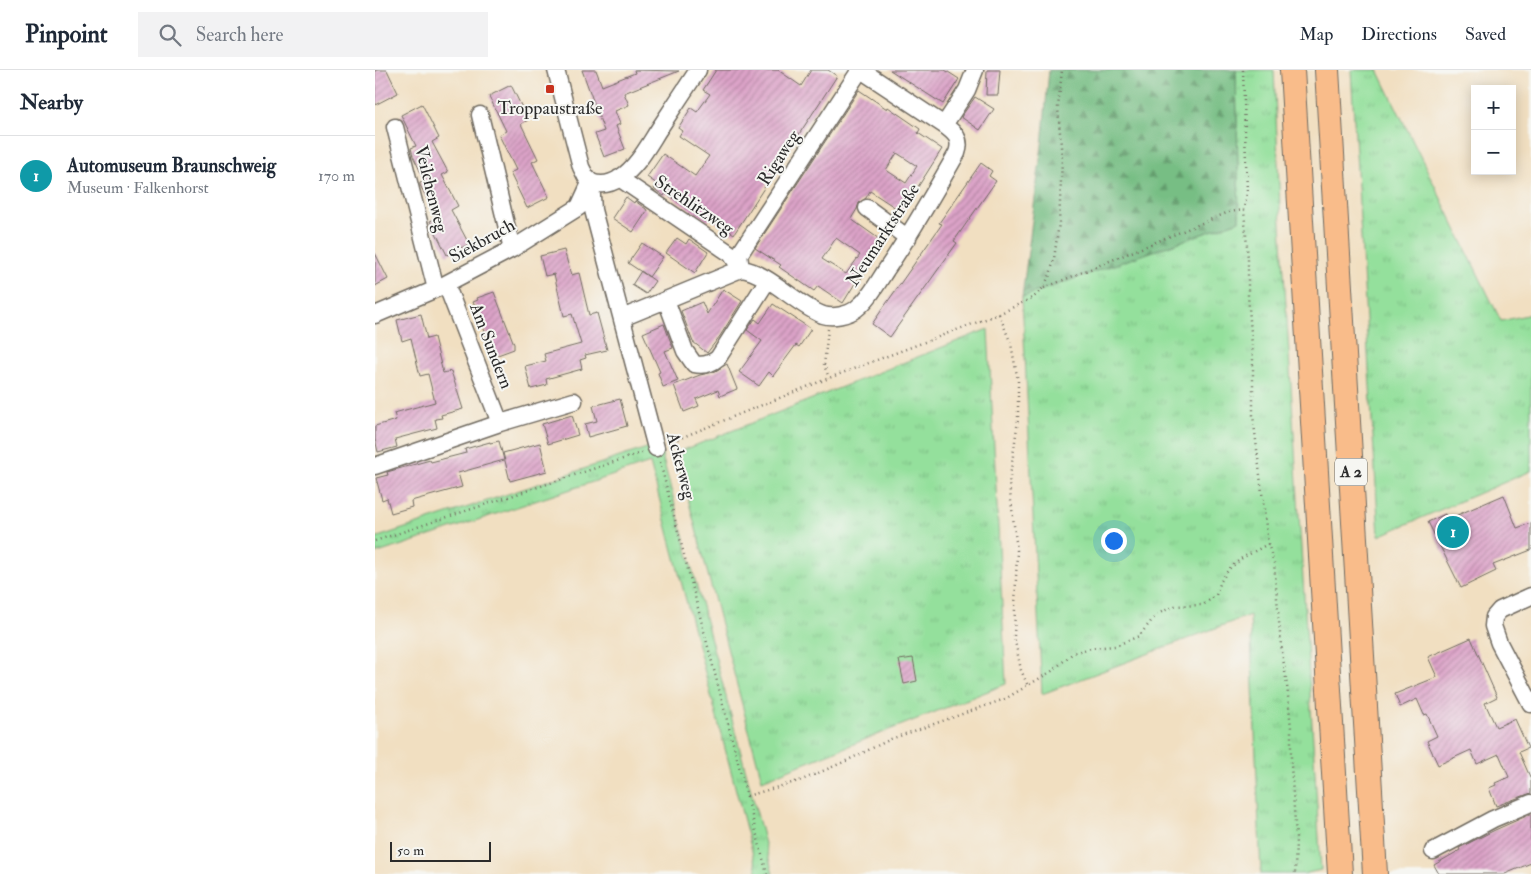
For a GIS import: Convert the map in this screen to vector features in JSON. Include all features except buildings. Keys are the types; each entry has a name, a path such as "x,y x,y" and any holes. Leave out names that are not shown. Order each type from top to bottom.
{"highway":[{"name":"A 2","path":"1293,70 1340,874"},
{"name":"A 2","path":"1327,70 1375,874"}],"street":[{"name":"Ackerweg","path":"556,70 581,167 586,178 591,182 593,210 656,448"},
{"name":"Neumarktstraße","path":"828,316 850,313 863,303 909,238 959,147 957,136 944,125 860,70"},
{"name":"Rigaweg","path":"741,270 739,255 860,70"},
{"path":"944,125 967,90 975,70"},
{"path":"591,182 608,184 630,170 693,72"},
{"path":"480,115 512,248"},
{"name":"Veilchenweg","path":"395,127 441,287"},
{"name":"Strehlitzweg","path":"619,178 731,254 741,270"},
{"name":"Siekbruch","path":"375,315 441,287 512,248 579,207 591,182"},
{"path":"867,208 909,238"},
{"path":"622,318 741,270 755,272 813,310 828,316"},
{"path":"665,300 689,360 700,366 713,362 718,358 767,281"},
{"name":"Am Sundern","path":"441,287 500,423"},
{"path":"375,466 500,423 574,401"},
{"path":"1531,596 1500,610 1494,617 1493,626 1499,643 1531,704"},
{"path":"1433,850 1493,819 1531,803"}],"path":[{"path":"375,541 656,448 829,378 999,314 1034,297 1042,289 1050,275 1059,224 1062,159 1058,107 1062,70"},
{"path":"1243,70 1247,192 1244,210 1253,358 1253,415 1268,544 1274,563 1291,728 1291,765 1296,837 1295,874"},
{"path":"1042,289 1229,212 1244,210"},
{"path":"999,314 1011,344 1018,381 1018,420 1009,484 1017,550 1014,636 1021,670 1028,686"},
{"path":"828,316 828,338 824,365 829,378"},
{"name":"Ackerweg","path":"656,448 767,874"},
{"path":"747,796 802,780 891,739 1005,699 1052,670 1073,653 1091,648 1115,646 1139,636 1157,614 1175,606 1203,605 1216,595 1221,581 1229,569 1242,558 1268,544"}],"green space":[{"path":"1049,70 1236,70 1239,221 1022,297 1042,145"},
{"path":"1236,70 1274,70 1280,208 1321,870 1303,874 1261,874 1250,615 1042,694 1022,297 1239,221"},
{"path":"1351,70 1378,70 1501,321 1531,314 1531,471 1379,536"},
{"path":"988,329 1006,684 762,780 676,453"},
{"path":"659,444 773,874 758,874 650,463 375,554 375,538"}],"place":[{"name":"Troppaustraße","path":"550,89"},
{"name":"Automuseum Braunschweig","path":"1453,532"}]}
